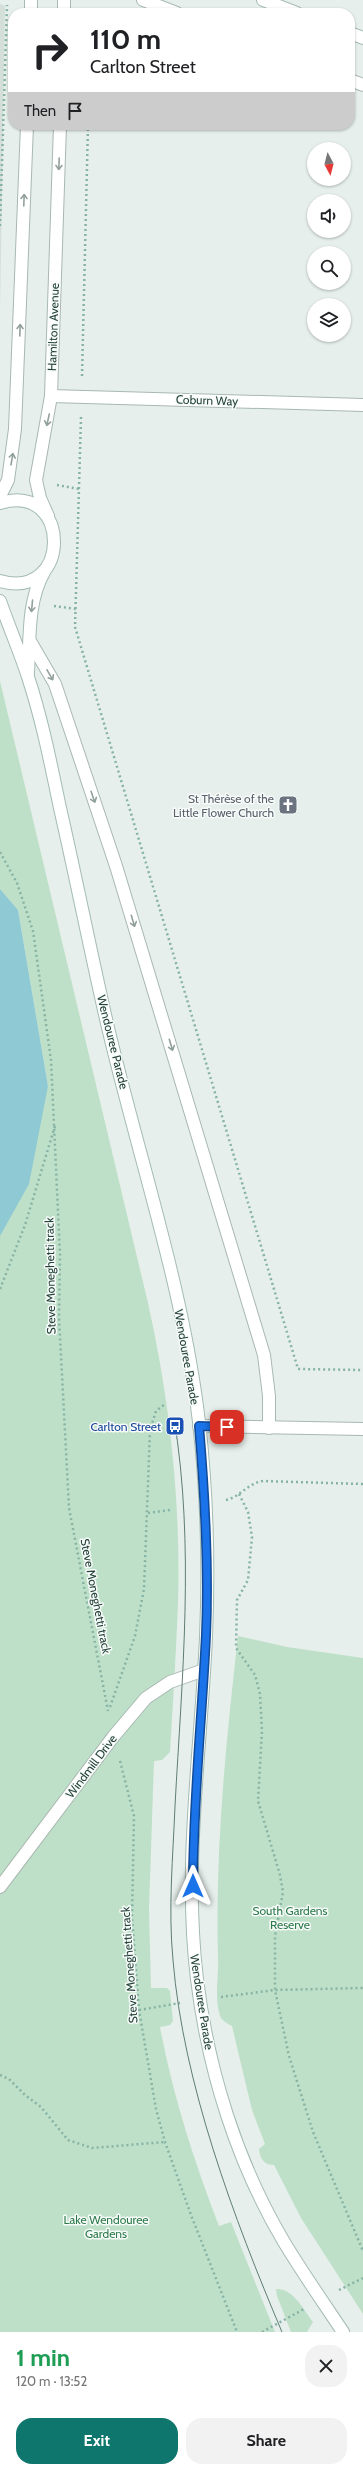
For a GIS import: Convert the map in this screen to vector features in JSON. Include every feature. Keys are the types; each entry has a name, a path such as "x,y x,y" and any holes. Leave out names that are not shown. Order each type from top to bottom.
{"street":[{"path":"143,0 164,8"},
{"path":"263,0 284,8"},
{"path":"0,496 9,474 15,429 27,130"},
{"name":"Hamilton Avenue","path":"52,524 40,498 36,480 51,396 60,130"},
{"name":"Coburn Way","path":"51,396 363,405"},
{"path":"0,503 17,500 38,507 52,524"},
{"name":"Wendouree Parade","path":"28,677 34,596 55,548 52,524"},
{"path":"0,581 18,584 28,581 45,569"},
{"name":"Wendouree Parade","path":"0,601 28,677 52,770 107,1020 177,1301 189,1359 199,1426 207,1550 204,1670 193,1842 193,1914 196,1977 206,2035 228,2117 258,2191 285,2243 343,2332"},
{"path":"30,641 55,684 140,940 264,1356 269,1396 269,1428"},
{"path":"199,1426 363,1429"},
{"name":"Windmill Drive","path":"0,1887 113,1736 153,1691 170,1682 204,1670"}],"path":[{"path":"0,226 7,5"},
{"path":"88,130 75,627 298,1369 363,1370"},
{"name":"Steve Moneghetti track","path":"0,852 17,883 33,931 51,1060 56,1123 60,1255 59,1318 69,1508 109,1715 115,1691 128,1659 138,1626 144,1589 148,1513"},
{"path":"0,1289 25,1225 56,1123"},
{"path":"165,1404 156,1411 150,1430 148,1513 170,1510"},
{"path":"226,1500 240,1494 255,1483 263,1481 363,1484"},
{"path":"240,1494 246,1506 252,1530 248,1580 237,1600 236,1648 255,1675 260,1694 262,1744 258,1801 280,1875 283,1892 275,1936 275,1990 289,2056 313,2132 363,2250"},
{"name":"Steve Moneghetti track","path":"113,1736 134,1816 132,1918 139,2010 156,2109 165,2142 237,2332"},
{"path":"275,1990 363,1988"},
{"path":"0,2075 9,2079 25,2095 42,2108 68,2140 92,2148 165,2142"}],"shaded area":[{"path":"0,4 5,6 0,313"}],"green space":[{"name":"Lake Wendouree Gardens","path":"0,681 148,1303 156,1340 168,1415 176,1490 178,1528 178,1604 170,1752 162,1760 154,1761 149,1909 151,1988 167,1988 170,1991 173,2021 170,2025 160,2027 178,2103 210,2202 219,2226 231,2222 275,2332 0,2332 0,1236 48,1086 18,910 0,889"},
{"name":"South Gardens Reserve","path":"238,1636 287,1647 363,1658 363,2314 301,2218 274,2165 265,2163 260,2156 259,2149 265,2144 252,2110 232,2026 222,2019 218,2008 218,1876 222,1796"},
{"path":"276,2289 288,2292 302,2306 313,2322 307,2332 291,2332 277,2296"}],"water":[{"path":"0,889 18,910 48,1086 29,1184 0,1236"}],"tram line":[{"path":"174,1418 184,1514 185,1612 171,1883 173,1960 179,2007 188,2054 199,2102 213,2150 246,2244 282,2332"}],"place":[{"name":"St Thérèse of the Little Flower Church","path":"288,805"},
{"name":"Carlton Street","path":"175,1426"}],"route":[{"path":"193,1886 193,1842 206,1633 207,1550 199,1426 227,1427"}]}
